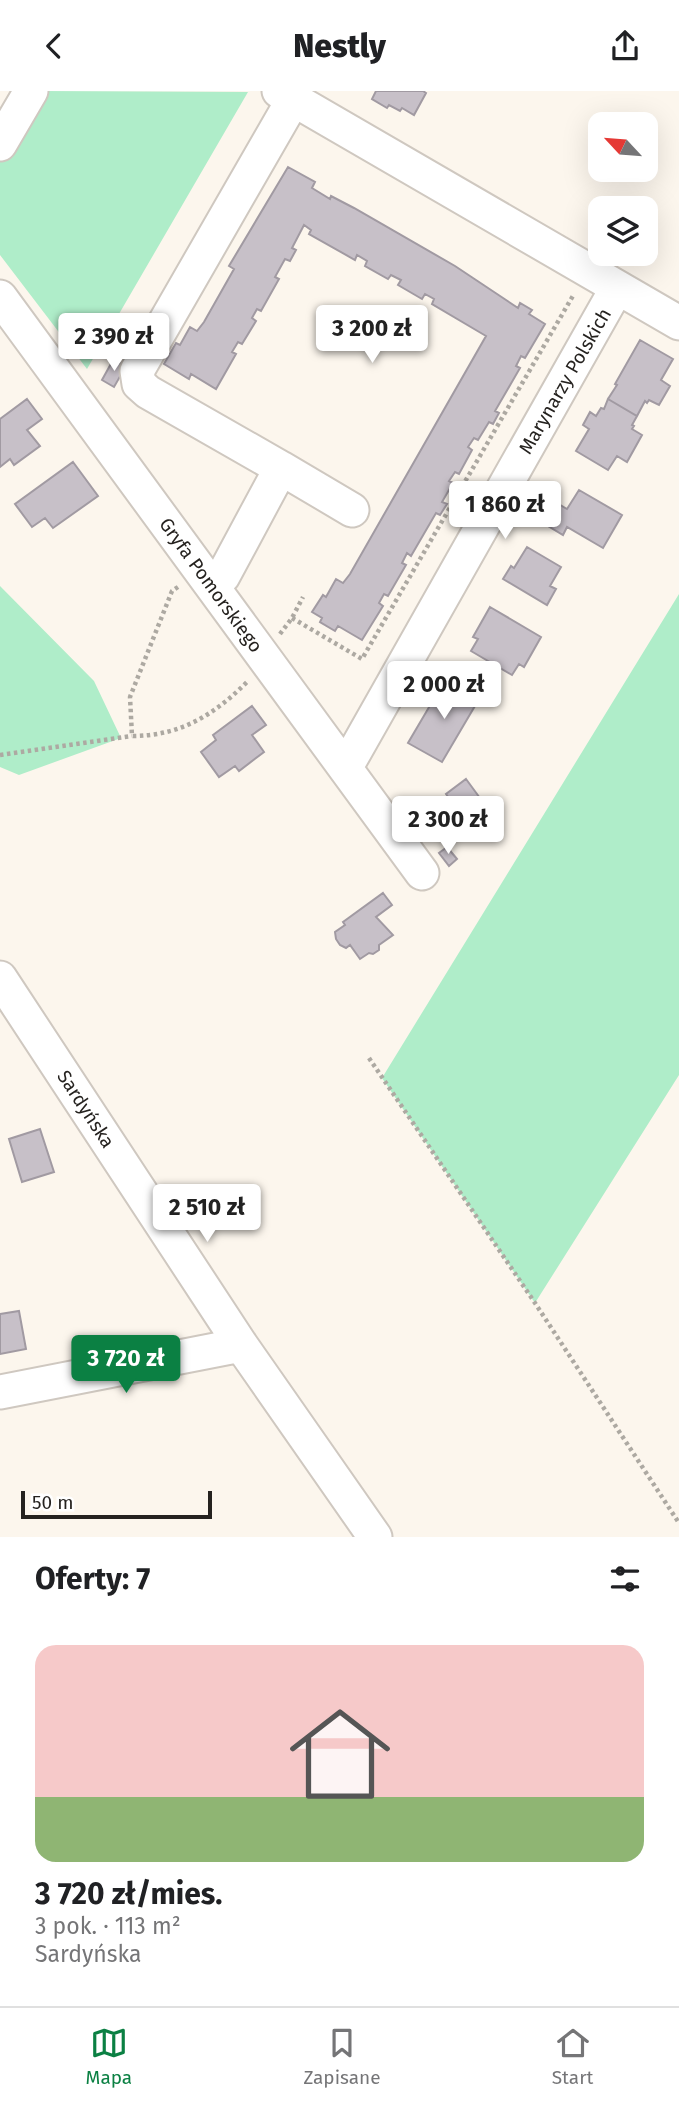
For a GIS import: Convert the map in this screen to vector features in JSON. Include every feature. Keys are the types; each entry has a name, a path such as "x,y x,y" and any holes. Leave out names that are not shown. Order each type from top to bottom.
{"street":[{"path":"0,144 31,91"},
{"path":"286,95 137,371 139,384 148,392 352,510"},
{"name":"Marynarzy Polskich","path":"286,95 679,323"},
{"name":"Marynarzy Polskich","path":"346,767 617,288"},
{"name":"Gryfa Pomorskiego","path":"0,297 208,579 270,653 346,767 422,873"},
{"path":"208,579 223,576 281,468"},
{"name":"Sardyńska","path":"0,978 241,1345 375,1537"},
{"path":"0,1392 241,1345"}],"path":[{"path":"292,618 362,659 575,292"},
{"path":"132,736 130,697 172,591 208,579"},
{"path":"0,755 158,734 177,731 191,725 229,700 270,653 303,597"},
{"path":"369,1058 535,1303 679,1523"}],"green space":[{"path":"42,91 248,92 87,369 0,255 0,160"},
{"path":"0,586 94,681 121,738 19,775 0,767"},
{"path":"679,594 679,1075 535,1303 382,1078"}],"building":[{"path":"376,91 426,93 414,115 402,108 400,111 389,105 387,108 372,99"},
{"path":"288,167 315,182 312,188 330,199 331,196 354,208 455,266 518,308 520,303 532,310 529,314 545,324 525,358 521,356 516,366 520,368 495,411 499,413 493,424 489,422 478,440 474,438 468,447 472,450 459,474 455,472 449,481 453,483 442,502 447,504 440,515 436,513 411,556 407,553 402,563 406,565 388,596 384,594 379,603 383,606 362,640 338,626 335,631 320,622 322,618 312,612 323,595 326,597 336,579 343,583 350,574 486,336 432,304 434,299 425,294 422,299 398,285 401,280 391,275 388,279 365,266 367,261 357,255 355,260 309,234 311,230 304,225 292,248 296,250 290,261 285,259 275,277 279,279 261,311 257,309 252,318 256,321 242,344 238,342 232,352 236,354 216,389 191,374 189,379 164,364 176,343 180,345 190,327 197,331 204,322 234,269 229,266"},
{"path":"640,340 673,359 661,380 670,386 659,405 645,401 637,416 608,399"},
{"path":"113,360 126,366 114,387 102,380"},
{"path":"27,399 42,419 27,430 40,446 14,465 10,459 0,467 0,419"},
{"path":"608,399 637,416 632,429 642,435 627,462 617,456 608,470 576,451 589,429 583,425 590,412 596,416 601,408 604,409"},
{"path":"73,462 98,496 53,528 45,518 32,527 15,504"},
{"path":"579,490 622,515 603,548 567,527 563,535 538,520 550,499 567,509"},
{"path":"527,547 561,567 550,586 556,589 547,605 503,579 511,566 514,568"},
{"path":"490,607 541,637 524,667 519,664 512,675 471,651 478,639 473,637"},
{"path":"445,680 479,699 442,762 408,743"},
{"path":"252,706 266,725 252,735 264,752 239,771 235,766 219,777 201,752 216,740 213,735"},
{"path":"466,779 488,809 468,824 446,794"},
{"path":"447,847 457,859 449,866 439,853"},
{"path":"383,893 392,905 376,917 393,935 379,945 379,950 360,959 350,945 346,948 340,945 335,932 345,925 343,922"},
{"path":"40,1129 54,1172 22,1182 9,1139"},
{"path":"19,1311 26,1349 0,1354 0,1314"}]}
